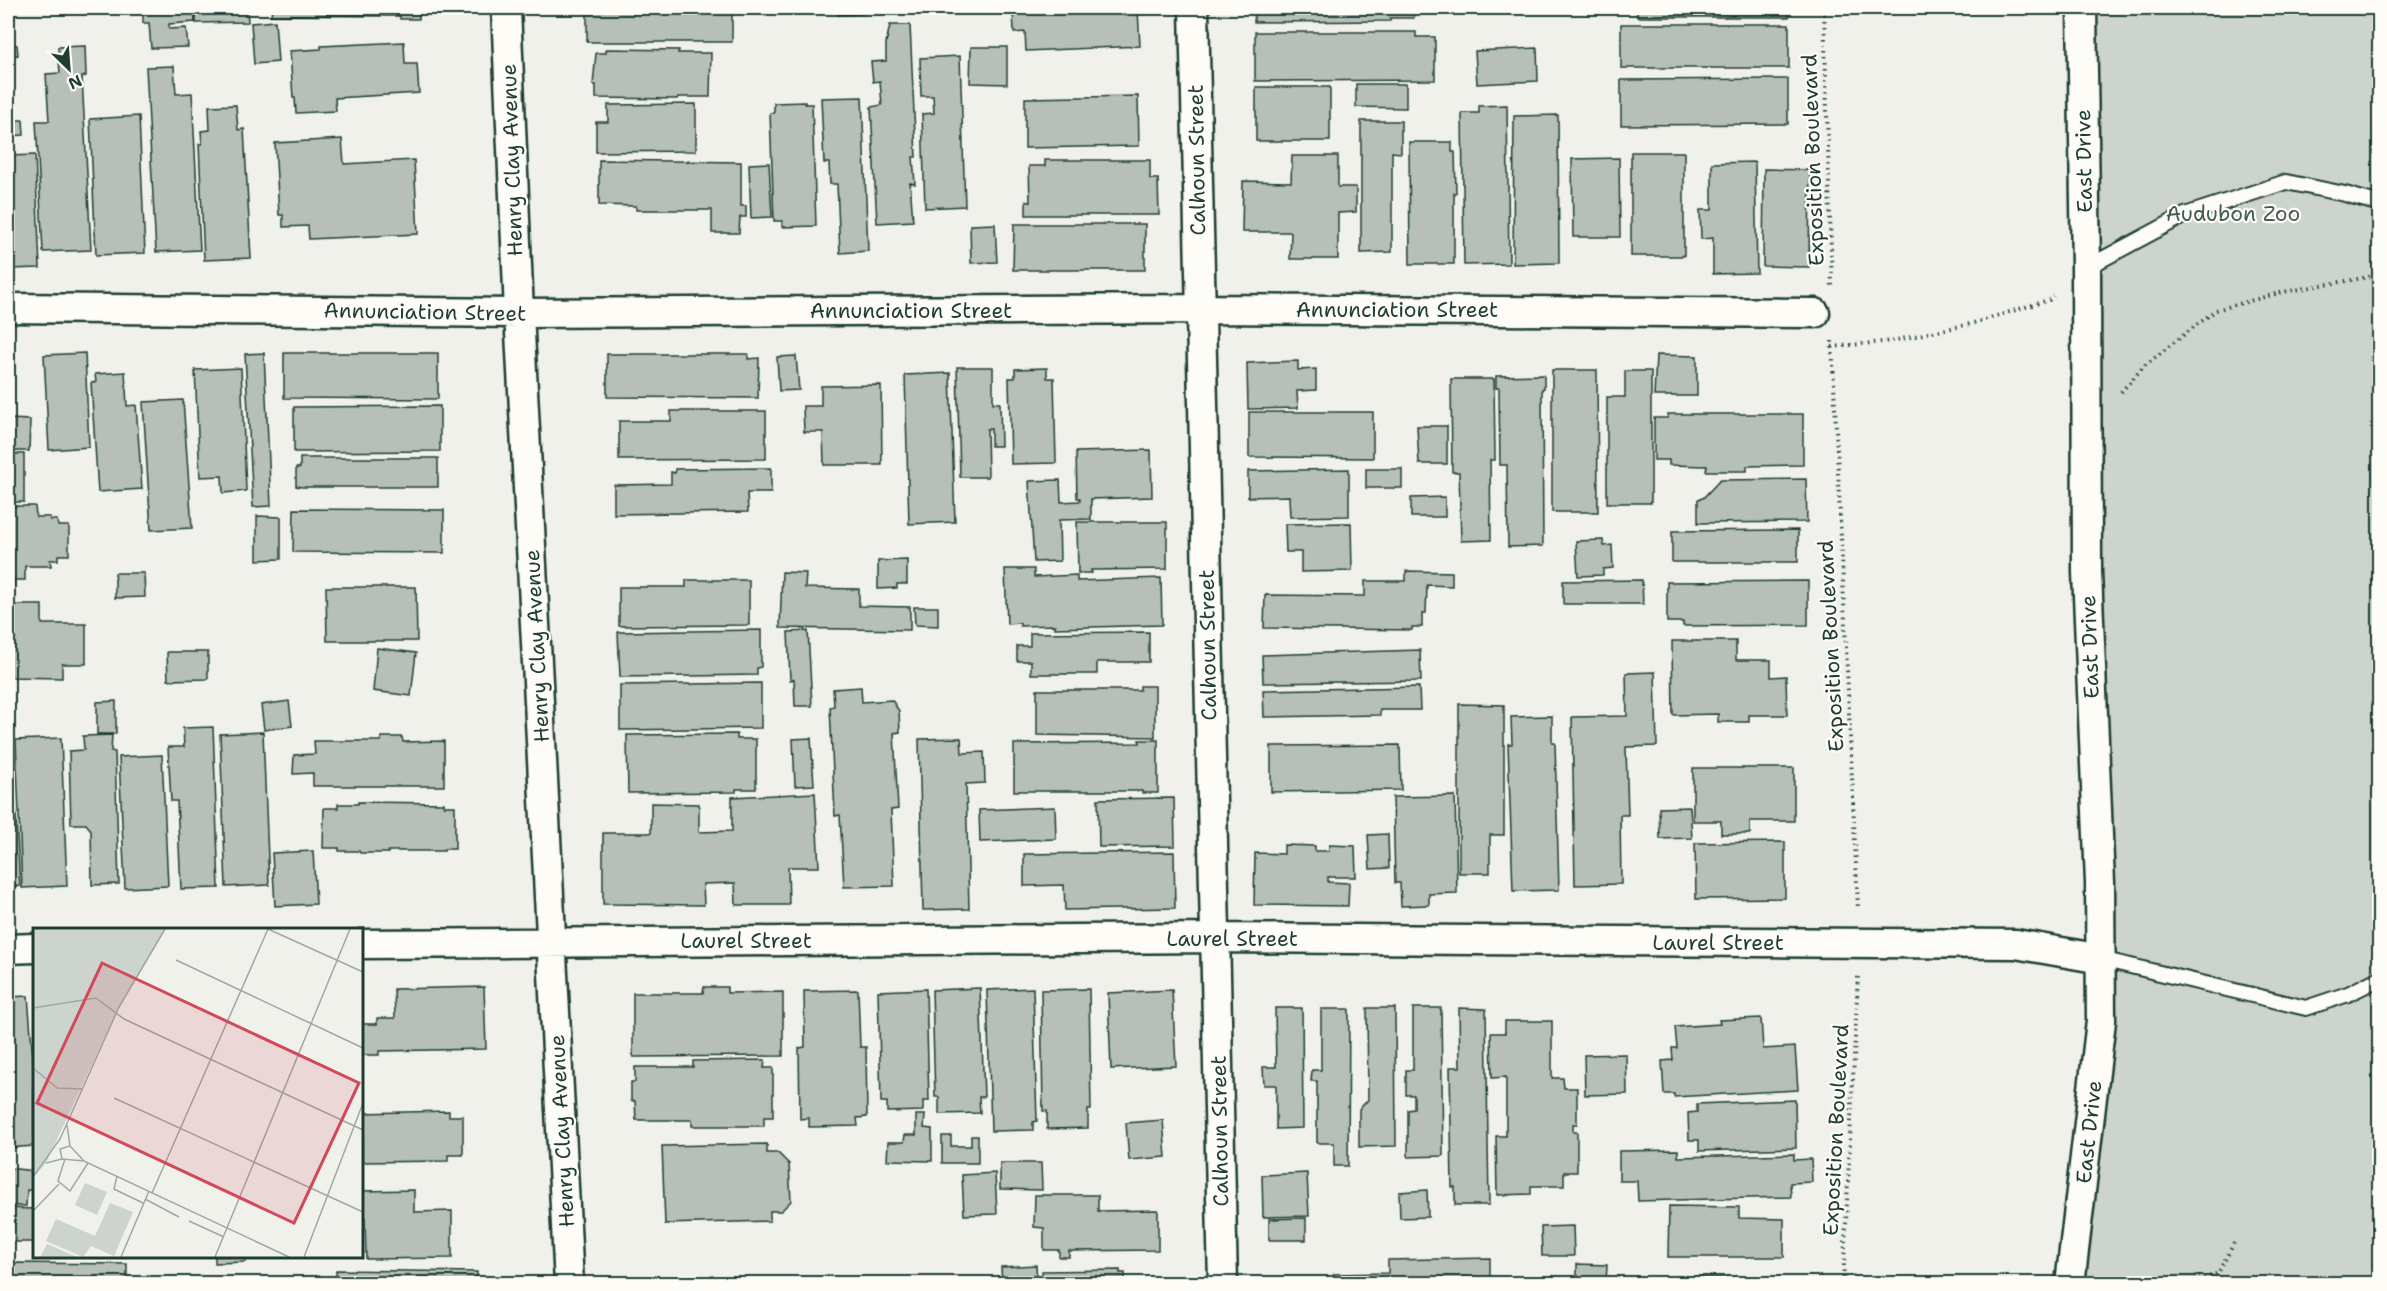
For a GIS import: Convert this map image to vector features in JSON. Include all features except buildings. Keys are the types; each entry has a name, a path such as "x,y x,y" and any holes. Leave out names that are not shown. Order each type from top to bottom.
{"street":[{"name":"Henry Clay Avenue","path":"506,8 519,313 569,1284"},
{"name":"Calhoun Street","path":"1194,8 1223,1284"},
{"name":"East Drive","path":"2070,1284 2101,1021 2100,883 2087,572 2082,8"},
{"name":"Annunciation Street","path":"8,308 519,313 1823,304"},
{"name":"Laurel Street","path":"363,944 1215,938 2016,945 2101,959"},
{"path":"8,949 33,948"}],"lane":[{"path":"2086,268 2185,215 2286,182 2345,194 2379,204"},
{"path":"2101,959 2306,1008 2348,994 2379,978"}],"path":[{"name":"Exposition Boulevard","path":"1823,304 1824,8"},
{"path":"1832,347 1892,341 1993,317 2049,300 2086,268"},
{"path":"2086,411 2119,394 2145,365 2216,310 2283,292 2379,274"},
{"name":"Exposition Boulevard","path":"1832,339 1859,944 1843,1284"},
{"path":"2193,1284 2218,1273 2234,1243"}],"green space":[{"name":"Audubon Zoo","path":"2088,8 2379,8 2379,1283 2072,1284 2101,959"}]}
